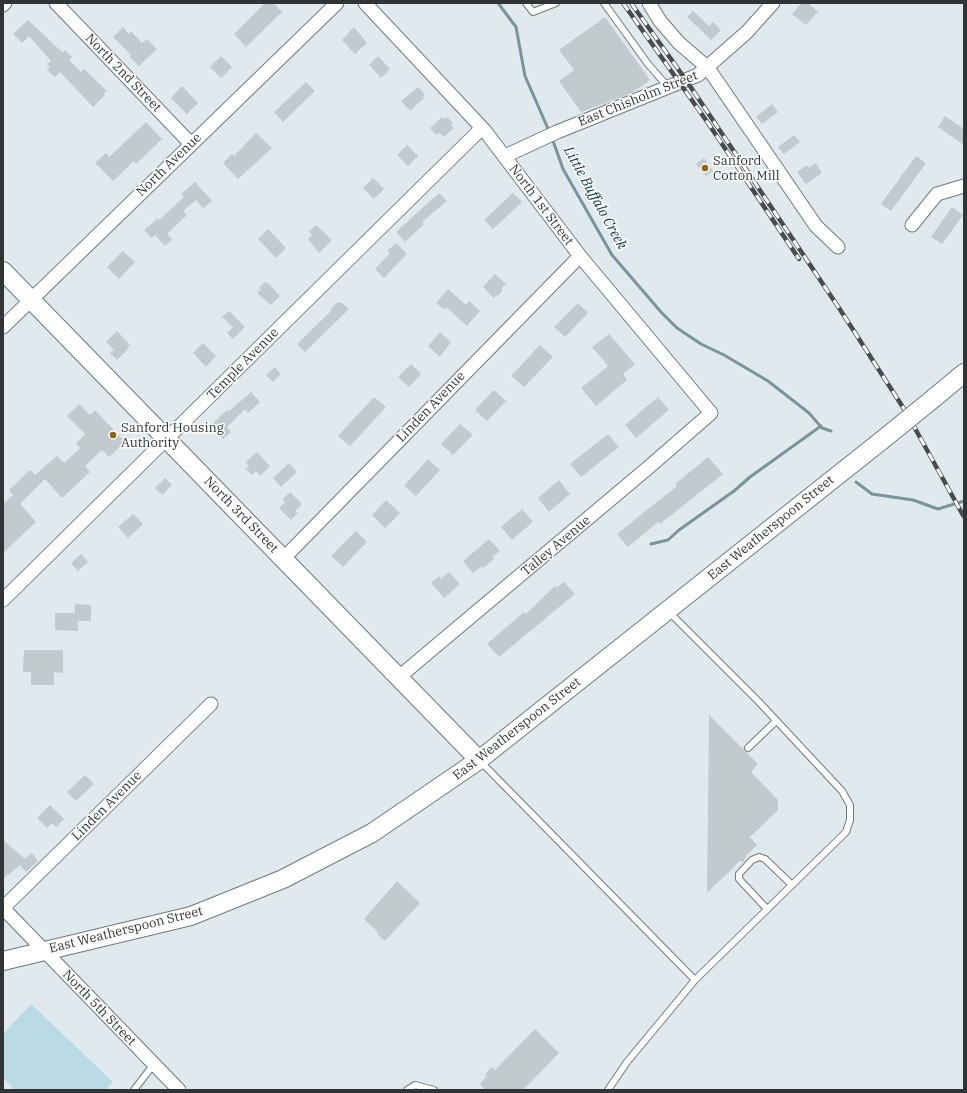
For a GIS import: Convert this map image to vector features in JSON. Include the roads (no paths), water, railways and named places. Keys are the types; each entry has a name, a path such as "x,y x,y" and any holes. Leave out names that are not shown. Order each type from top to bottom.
{"street":[{"name":"North 2nd Street","path":"56,3 191,144"},
{"name":"North Avenue","path":"3,327 337,3"},
{"name":"North 1st Street","path":"365,3 482,128 505,156 580,256 711,413"},
{"path":"649,3 660,21 679,42 708,68 816,226 838,247"},
{"name":"East Chisholm Street","path":"505,156 551,134 698,75 708,68 747,32 773,3"},
{"name":"Temple Avenue","path":"5,594 166,440 482,128"},
{"path":"912,226 937,194 964,186"},
{"name":"Linden Avenue","path":"283,559 580,256"},
{"name":"North 3rd Street","path":"3,271 479,760"},
{"name":"East Weatherspoon Street","path":"3,961 191,916 283,879 372,833 479,760 668,611 964,373"},
{"name":"Talley Avenue","path":"399,678 631,483 711,413"},
{"name":"Linden Avenue","path":"3,908 211,704"},
{"name":"North 5th Street","path":"3,908 179,1090"}],"lane":[{"path":"526,3 533,12 556,3"},
{"path":"604,3 648,64 668,87"},
{"path":"608,1090 627,1062 694,980 846,832 850,820 850,805 842,791 668,611"},
{"path":"748,748 776,722"},
{"path":"479,760 694,980"},
{"path":"767,909 739,879 739,874 752,860 758,857 765,859 792,885"},
{"path":"134,1090 154,1064"},
{"path":"407,1090 415,1085 434,1090"}],"waterway":[{"name":"Little Buffalo Creek","path":"498,3 516,27 525,76 549,131"},
{"name":"Little Buffalo Creek","path":"552,138 563,169 612,255 661,312 677,328 701,344 724,355 768,381 809,413 822,428 831,431"},
{"path":"651,544 668,540 679,530 734,491 750,477 821,426"},
{"name":"Little Buffalo Creek","path":"856,482 872,494 913,500 938,509 964,501"}],"railway":[{"path":"623,3 708,123 799,259"},
{"path":"631,3 686,80 841,311 906,412 964,517"}],"place":[{"name":"Sanford Cotton Mill","path":"705,168"},
{"name":"Sanford Housing Authority","path":"113,435"}]}
